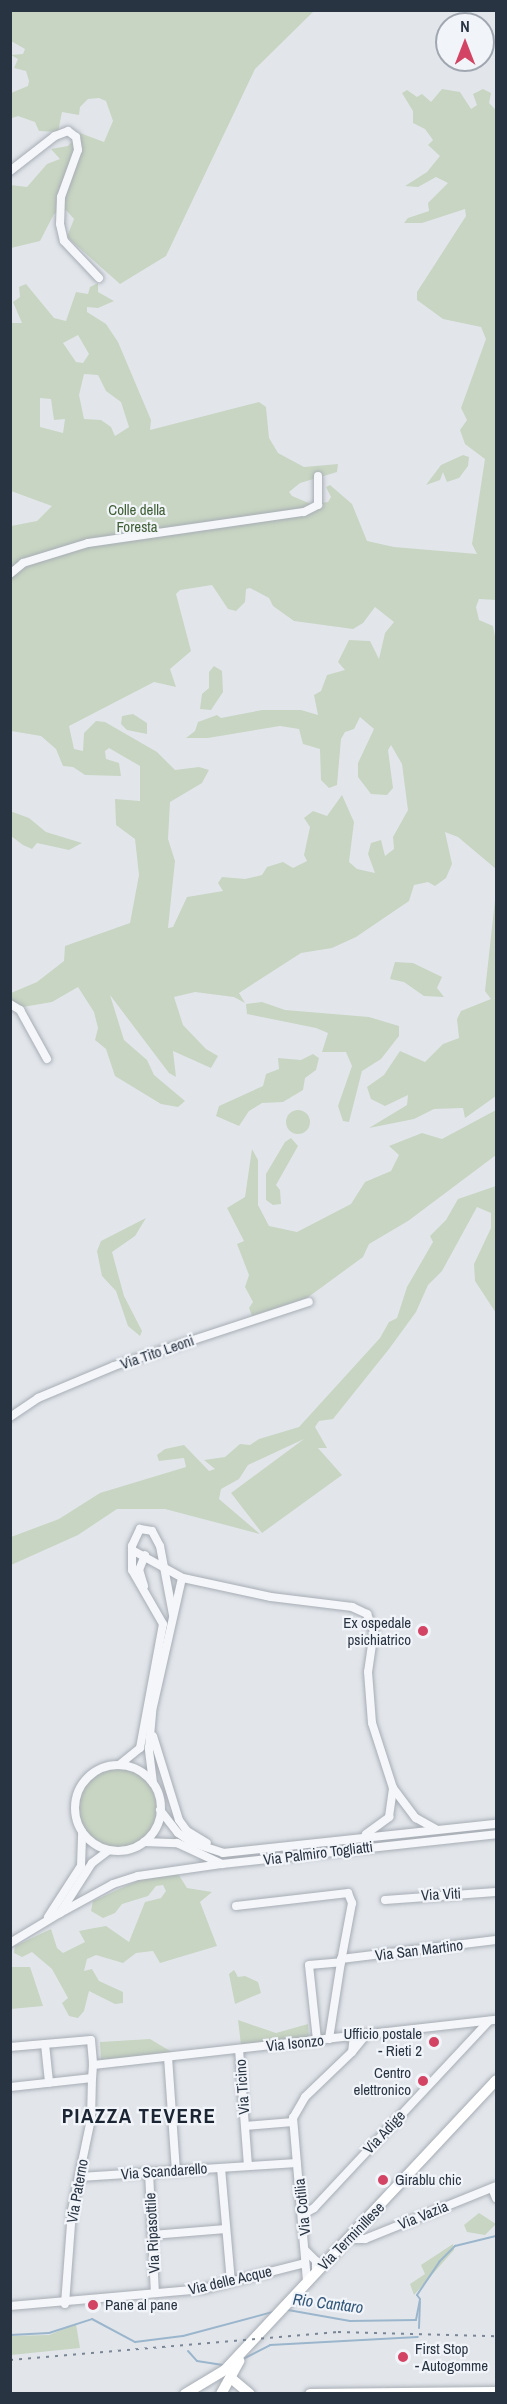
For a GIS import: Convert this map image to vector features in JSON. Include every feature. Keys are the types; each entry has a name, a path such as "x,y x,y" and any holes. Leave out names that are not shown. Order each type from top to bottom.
{"main road":[{"name":"Via Terminillese","path":"220,2394 232,2379 234,2363 496,2080"},
{"path":"185,2394 234,2363"},
{"path":"220,2394 234,2363"},
{"path":"232,2379 250,2394"},
{"path":"310,2394 496,2392"}],"street":[{"path":"10,171 55,136 68,131 76,137 78,150 62,197 60,224 64,241 99,278"},
{"path":"10,574 23,563 88,543 304,512 318,505 318,476"},
{"path":"10,1004 23,1015 47,1059"},
{"name":"Via Tito Leoni","path":"10,1417 38,1398 104,1370 309,1302"},
{"path":"38,1927 54,1912 81,1866 82,1831 75,1812 78,1791 90,1775 120,1765 140,1748 163,1624 134,1578 132,1550 136,1532 144,1528 152,1531 166,1566 173,1615"},
{"path":"132,1550 166,1566 182,1578 272,1597 352,1607 366,1614 374,1630 368,1700 393,1788 394,1807 383,1824 348,1839"},
{"path":"145,1555 140,1576 167,1614 168,1635"},
{"path":"182,1578 151,1723 153,1784 160,1810 178,1833 213,1852 236,1852"},
{"path":"151,1723 178,1820 198,1840 236,1852"},
{"path":"120,1765 138,1771 153,1784"},
{"path":"393,1788 416,1818 436,1829"},
{"path":"82,1831 93,1843 109,1850 127,1850 144,1842 155,1828 160,1810"},
{"name":"Via Palmiro Togliatti","path":"236,1852 496,1824"},
{"name":"Via Palmiro Togliatti","path":"60,1913 113,1884 138,1876 222,1864 496,1834"},
{"path":"144,1842 177,1843 222,1864"},
{"path":"10,1943 60,1913 92,1863 109,1850"},
{"name":"Via Viti","path":"385,1900 496,1892"},
{"path":"236,1906 348,1893 352,1903 329,2039"},
{"name":"Via San Martino","path":"317,2040 309,1965 496,1940"},
{"name":"Via Isonzo","path":"93,2065 493,2021"},
{"name":"Via Adige","path":"302,2215 314,2208 472,2038 493,2021"},
{"path":"470,2023 472,2038"},
{"path":"293,2122 245,2126 248,2166 297,2163 293,2122 305,2097 352,2052 366,2035"},
{"path":"352,2052 354,2036"},
{"path":"10,2047 91,2040 93,2065"},
{"path":"45,2044 49,2083"},
{"name":"Via Ticino","path":"239,2049 245,2126"},
{"path":"168,2057 176,2170"},
{"name":"Via Paterno","path":"65,2304 72,2210 91,2119 93,2065"},
{"path":"10,2087 92,2078"},
{"name":"Via Cotilia","path":"297,2163 302,2215 310,2254"},
{"name":"Via Scandarello","path":"80,2177 248,2166"},
{"path":"221,2168 231,2282"},
{"name":"Via Ripasottile","path":"149,2172 155,2294"},
{"path":"494,2187 496,2198"},
{"name":"Via Vazia","path":"348,2239 365,2239 494,2187"},
{"path":"152,2235 226,2229"},
{"path":"310,2254 336,2252"},
{"path":"305,2284 305,2265 310,2254"},
{"path":"310,2254 318,2270"},
{"name":"Via delle Acque","path":"10,2306 65,2304 155,2294 231,2282 305,2265 318,2270"}],"green space":[{"path":"11,11 314,11 255,69 166,256 120,284 67,237 74,219 66,210 54,214 40,241 11,248 11,185 27,187 47,164 60,159 51,149 68,146 80,133 104,142 113,121 106,101 99,98 88,99 80,107 79,115 62,112 58,132 39,131 35,122 18,116 12,118 11,124 11,93 28,86 29,81 26,71 14,68 18,59 11,55 23,54 25,49 11,41"},
{"name":"Colle della Foresta","path":"442,89 460,92 471,109 477,105 473,94 483,89 491,93 489,103 496,110 496,600 479,599 476,607 479,620 493,626 496,642 496,869 458,837 445,832 452,864 446,878 435,886 428,882 414,885 409,901 356,937 332,948 301,953 239,993 245,1003 234,997 195,992 174,997 183,1025 206,1049 218,1056 211,1068 173,1051 176,1077 169,1073 110,995 124,1040 147,1060 154,1075 185,1101 178,1107 161,1104 115,1076 106,1049 95,1040 98,1028 94,1012 78,987 52,1002 11,1009 11,993 37,982 64,961 65,946 130,923 139,875 135,839 116,825 115,799 140,801 140,766 109,748 105,751 106,759 119,763 121,776 85,775 73,767 63,766 56,749 41,736 11,731 11,526 37,521 52,506 11,491 10,323 22,323 13,302 20,297 19,287 26,284 54,318 66,321 76,292 88,294 90,287 98,283 98,292 114,301 98,308 87,307 87,312 106,324 118,342 151,420 150,430 259,402 266,407 269,438 278,453 304,467 338,464 337,472 300,483 289,492 292,496 311,504 328,502 331,497 326,487 330,485 352,504 367,541 394,547 477,554 472,544 485,459 465,444 460,430 467,420 461,408 486,339 481,327 443,319 417,300 417,292 466,216 465,209 422,223 404,223 408,218 429,211 428,203 448,183 436,177 418,187 405,186 427,172 440,156 428,145 433,140 425,129 413,123 413,111 402,93 407,90 417,97 422,94 431,102","holes":["78,335 89,354 83,363 76,362 63,343","84,374 98,375 106,391 121,402 129,427 115,436 111,427 101,420 84,419 79,395","40,398 51,399 54,420 65,419 63,433 40,427","212,585 228,609 236,611 245,602 246,589 250,588 269,598 273,606 294,621 353,629 363,623 375,607 394,622 385,633 379,659 370,641 349,640 338,662 345,670 327,675 321,691 314,695 318,715 301,710 262,710 221,718 217,715 198,722 195,731 186,738 208,738 280,726 299,729 303,744 320,749 321,780 329,788 337,785 341,739 345,732 354,729 360,717 374,729 358,763 358,777 371,794 387,795 393,788 388,750 391,745 402,764 408,810 393,837 394,849 385,856 381,840 371,843 368,854 375,873 357,869 349,862 354,822 342,795 327,816 313,811 304,818 310,827 304,855 307,861 293,868 283,862 267,867 262,875 245,879 222,877 218,883 223,891 187,897 173,927 168,928 175,861 168,839 170,802 202,783 209,770 199,767 175,770 157,752 105,722 96,721 84,733 83,751 74,749 69,726 154,682 176,687 170,669 191,651 176,594 180,590"]},
{"path":"463,455 469,457 468,466 459,478 447,482 443,472 440,480 426,485 441,465"},
{"path":"214,666 222,671 223,692 211,710 200,709 202,694 209,688 209,672"},
{"path":"133,714 147,723 147,734 127,730 121,724 122,716"},
{"path":"10,811 29,818 46,832 82,843 69,850 37,843 32,849 23,845 11,836"},
{"path":"496,891 496,1096 465,1118 463,1108 434,1109 414,1119 369,1128 407,1105 408,1095 385,1106 371,1099 367,1087 384,1075 400,1051 425,1062 443,1044 459,1038 457,1019 461,1011 491,999 485,991"},
{"path":"395,962 413,963 442,977 437,988 444,997 424,996 404,982 390,979"},
{"path":"262,1002 285,1010 369,1017 399,1026 399,1036 381,1059 362,1071 349,1122 343,1121 338,1106 352,1066 346,1052 322,1052 328,1033 316,1028 247,1014 246,1004"},
{"path":"313,1054 319,1058 316,1070 305,1078 303,1090 283,1102 262,1103 249,1111 239,1126 216,1116 219,1106 263,1086 266,1074 279,1069 278,1058 301,1060"},
{"path":"298,1110 303,1111 309,1117 309,1127 303,1133 298,1134 293,1133 287,1127 286,1122 287,1117 293,1111"},
{"path":"496,1110 496,1155 408,1221 369,1244 363,1257 307,1298 252,1316 249,1308 253,1302 245,1287 249,1275 237,1244 244,1241 227,1208 245,1197 252,1149 258,1160 258,1205 269,1226 297,1232 351,1204 365,1182 391,1171 399,1155 389,1146 422,1133 442,1139"},
{"path":"291,1138 298,1146 276,1185 280,1190 281,1204 273,1205 266,1200 266,1174 285,1142"},
{"path":"496,1186 496,1313 475,1281 474,1264 491,1228 491,1213 477,1207 442,1271 428,1285 416,1312 389,1349 333,1419 319,1421 315,1427 327,1448 318,1448 342,1475 262,1533 231,1493 304,1439 248,1465 239,1479 221,1489 219,1499 260,1534 165,1509 117,1509 78,1535 11,1565 11,1537 59,1519 100,1493 186,1467 184,1458 159,1461 157,1455 165,1449 184,1445 209,1471 215,1469 204,1460 225,1457 240,1444 250,1445 259,1439 299,1427 380,1338 389,1322 397,1318 407,1287 433,1242 430,1236 446,1220 458,1199"},
{"path":"146,1218 135,1236 112,1252 124,1296 142,1331 140,1336 128,1326 116,1291 102,1276 97,1251 101,1241"},
{"path":"118,1769 133,1772 146,1780 154,1793 157,1808 154,1823 146,1836 133,1844 118,1847 103,1844 90,1836 82,1823 79,1808 82,1793 90,1780 103,1772"},
{"path":"177,1872 187,1888 212,1892 200,1902 217,1946 160,1963 153,1951 136,1953 123,1963 96,1955 87,1959 84,1971 92,1969 99,1981 123,1992 123,2003 115,2004 89,1991 84,2011 78,2018 69,2016 62,2003 68,1998 52,1969 32,1952 22,1957 14,1953 15,1946 51,1929 57,1948 63,1953 85,1942 79,1931 106,1926 129,1942 145,1902 161,1898 166,1891 163,1885 156,1886 148,1896 122,1904 115,1913 103,1918 91,1911 93,1901 148,1876"},
{"path":"10,1967 30,1967 43,2006 11,2009"},
{"path":"234,1970 238,1977 245,1976 258,1982 261,1993 235,2004 229,1974"},
{"path":"238,2020 276,2033 308,2024 309,2038 241,2045"},
{"path":"150,2039 175,2054 101,2060 100,2042"},
{"path":"479,2213 496,2224 485,2235 467,2232 464,2225"},
{"path":"453,2244 454,2250 414,2295 410,2284 425,2274 421,2265"},
{"path":"76,2324 80,2348 11,2355 11,2336 49,2335"}],"waterway":[{"name":"Rio Cantaro","path":"288,2310 350,2321 416,2320 420,2299 417,2295 439,2262 455,2246 496,2236"},
{"name":"Rio Cantaro","path":"419,2328 420,2302"},
{"name":"Rio Cantaro","path":"10,2335 49,2333 92,2319 135,2342 183,2336 276,2311"},
{"name":"Rio Cantaro","path":"243,2359 270,2345 418,2337"},
{"name":"Rio Cantaro","path":"188,2351 197,2361 223,2365"}],"railway":[{"path":"10,2360 338,2332 496,2336"}],"place":[{"name":"Ex ospedale psichiatrico","path":"423,1631"},
{"name":"Ufficio postale - Rieti 2","path":"434,2042"},
{"name":"Centro elettronico","path":"423,2081"},
{"name":"Girablu chic","path":"383,2180"},
{"name":"Pane al pane","path":"93,2305"},
{"name":"First Stop - Autogomme","path":"403,2357"}],"district":[{"name":"PIAZZA TEVERE","path":"139,2116"}]}
